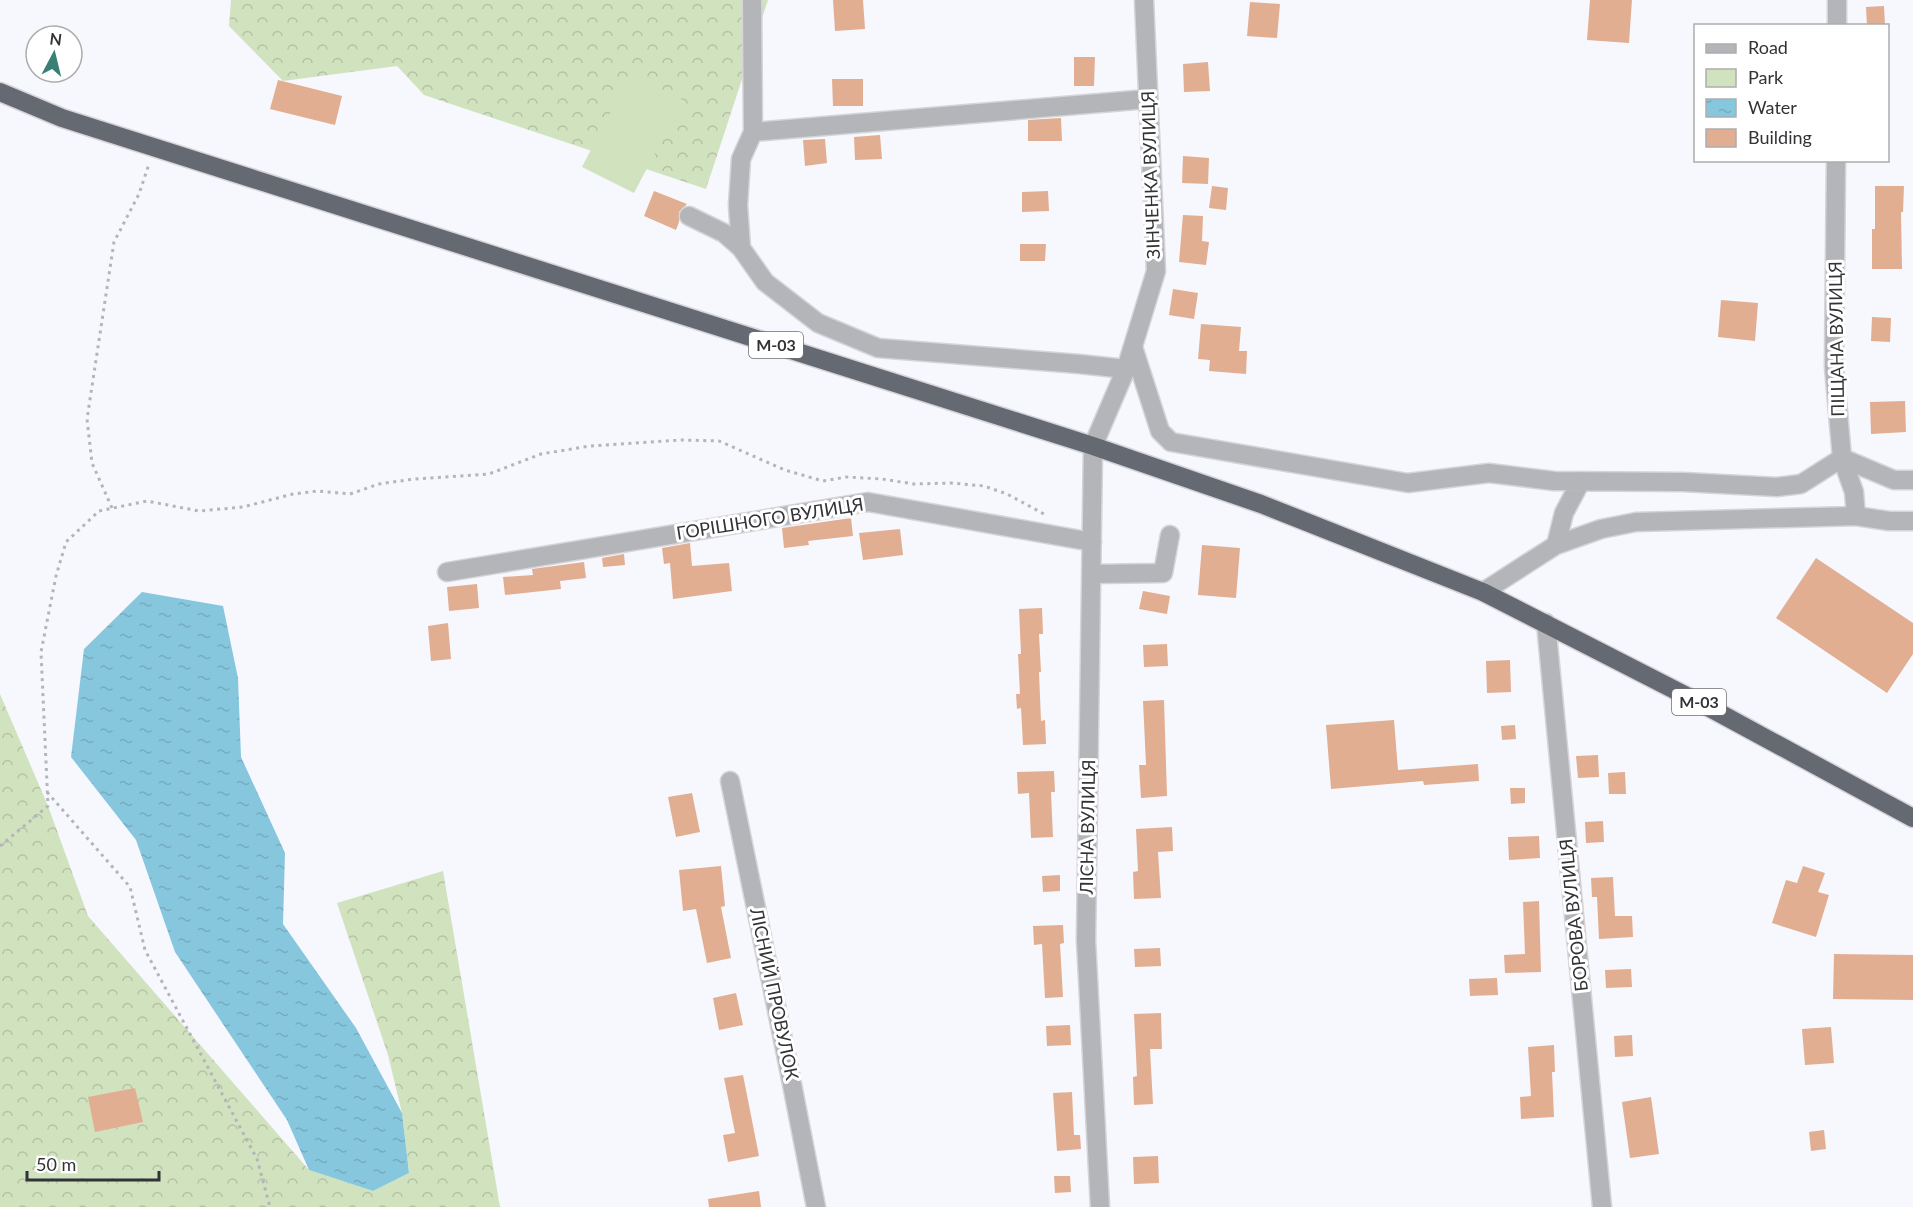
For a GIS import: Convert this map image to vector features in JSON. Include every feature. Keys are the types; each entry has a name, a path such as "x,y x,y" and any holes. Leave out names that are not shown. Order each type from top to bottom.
{"highway":[{"name":"М-03","path":"0,92 62,118 1093,446 1261,504 1483,592 1710,708 1913,818"}],"street":[{"path":"741,248 738,205 741,159 753,132 752,0"},
{"name":"ЗІНЧЕНКА ВУЛИЦЯ","path":"1093,446 1126,369 1156,271 1144,0"},
{"path":"1837,0 1837,24"},
{"path":"753,132 1148,99"},
{"name":"ПІЩАНА ВУЛИЦЯ","path":"1836,162 1834,367 1842,458 1854,492 1856,516"},
{"path":"689,216 724,233 741,248 765,282 818,323 878,348 1078,363 1126,369"},
{"path":"1133,347 1160,431 1171,442 1408,483 1489,473 1554,482 1683,482 1777,487 1801,484 1842,458 1894,480 1913,480"},
{"name":"ЛІСНА ВУЛИЦЯ","path":"1093,446 1086,939 1100,1207"},
{"path":"1556,545 1564,513 1581,482"},
{"name":"ГОРІШНОГО ВУЛИЦЯ","path":"447,572 868,502 1092,542"},
{"path":"1483,592 1556,545 1601,529 1636,522 1856,516 1889,521 1913,521"},
{"path":"1092,574 1163,573 1170,535"},
{"name":"БОРОВА ВУЛИЦЯ","path":"1546,623 1602,1207"},
{"name":"ЛІСНИЙ ПРОВУЛОК","path":"730,781 816,1207"}],"path":[{"path":"112,508 92,463 87,419 114,242 139,194 155,148"},
{"path":"0,846 48,806 41,652 56,576 66,543 99,511 147,501 199,511 243,507 293,494 318,491 350,494 391,482 489,474 542,454 590,446 682,440 719,441 785,470 823,481 846,477 914,484 951,483 984,486 1007,494 1051,518"},
{"path":"47,792 130,887 145,950 257,1159 270,1207"}],"green space":[{"path":"231,0 768,0 706,189 424,95 397,66 283,81 229,26"},
{"path":"631,73 683,100 634,193 582,167"},
{"path":"0,694 48,806 88,916 309,1170 373,1191 409,1173 402,1113 388,1055 337,903 443,871 500,1207 0,1207"}],"water":[{"path":"142,592 223,606 238,678 241,757 285,853 283,924 356,1028 402,1113 409,1173 373,1191 309,1170 287,1120 175,952 136,840 71,757 84,649"}],"building":[{"path":"833,0 863,0 865,29 835,31"},
{"path":"1590,0 1632,0 1629,43 1587,40"},
{"path":"1250,2 1280,4 1277,38 1247,36"},
{"path":"1884,6 1885,24 1867,24 1866,7"},
{"path":"1074,57 1095,57 1094,86 1074,86"},
{"path":"1208,62 1210,91 1184,92 1183,64"},
{"path":"832,79 863,79 863,106 833,106"},
{"path":"278,80 342,96 335,125 270,109"},
{"path":"1061,118 1062,141 1028,141 1028,120"},
{"path":"880,135 882,159 855,160 854,137"},
{"path":"825,139 827,163 805,166 803,140"},
{"path":"1183,156 1209,158 1208,184 1182,183"},
{"path":"1212,186 1228,188 1226,210 1209,208"},
{"path":"1875,186 1904,186 1903,212 1901,212 1902,269 1872,269"},
{"path":"654,191 687,204 679,212 676,230 644,216"},
{"path":"1048,191 1049,211 1022,212 1022,192"},
{"path":"1183,215 1203,216 1202,241 1209,242 1206,265 1179,262"},
{"path":"1020,244 1046,244 1045,261 1020,261"},
{"path":"1173,289 1198,293 1194,319 1169,315"},
{"path":"1721,300 1758,303 1755,341 1718,337"},
{"path":"1872,317 1891,318 1890,342 1871,341"},
{"path":"1201,324 1241,327 1239,351 1247,351 1246,374 1209,371 1210,360 1198,359"},
{"path":"1905,401 1906,432 1871,434 1870,402"},
{"path":"851,518 853,536 808,541 809,545 784,548 782,528"},
{"path":"900,529 903,555 863,560 859,533"},
{"path":"690,543 692,566 729,563 732,591 673,599 670,563 664,564 662,548"},
{"path":"1202,545 1240,548 1236,598 1198,595"},
{"path":"624,554 625,565 603,567 602,558"},
{"path":"1816,558 1913,623 1913,654 1887,693 1776,618"},
{"path":"584,562 586,578 560,581 561,589 505,595 503,577 533,575 532,569"},
{"path":"477,584 479,608 449,611 447,587"},
{"path":"1143,591 1170,596 1167,614 1139,609"},
{"path":"1042,608 1043,634 1039,634 1041,672 1039,672 1041,721 1045,720 1046,744 1023,745 1021,708 1017,709 1016,694 1020,694 1019,609"},
{"path":"448,623 451,659 431,661 428,626"},
{"path":"1167,644 1168,666 1144,667 1143,645"},
{"path":"1510,660 1511,692 1487,693 1486,661"},
{"path":"1164,700 1167,796 1141,798 1139,765 1146,765 1143,701"},
{"path":"1394,720 1398,770 1478,764 1479,781 1424,785 1423,781 1331,789 1326,725"},
{"path":"1515,725 1516,739 1502,740 1501,726"},
{"path":"1598,755 1599,777 1578,778 1576,756"},
{"path":"1054,771 1055,792 1051,792 1053,837 1031,838 1029,793 1018,794 1017,772"},
{"path":"1625,772 1626,794 1609,794 1608,773"},
{"path":"1510,788 1525,788 1525,803 1511,804"},
{"path":"692,793 700,832 676,837 668,797"},
{"path":"1603,821 1604,842 1586,843 1585,822"},
{"path":"1172,827 1173,851 1158,852 1161,898 1134,899 1133,872 1138,871 1136,829"},
{"path":"1539,836 1540,858 1509,860 1508,837"},
{"path":"721,866 725,906 721,907 731,958 707,963 696,909 683,911 679,870"},
{"path":"1803,866 1825,873 1818,892 1829,895 1816,937 1772,923 1786,880 1797,883"},
{"path":"1060,875 1060,891 1043,892 1042,876"},
{"path":"1613,877 1615,916 1632,916 1633,937 1599,939 1597,897 1592,897 1591,878"},
{"path":"1539,901 1541,972 1505,973 1504,955 1525,954 1523,902"},
{"path":"1063,925 1064,943 1060,944 1063,997 1045,998 1042,944 1034,945 1033,926"},
{"path":"1160,948 1161,966 1135,967 1134,949"},
{"path":"1834,954 1913,955 1913,1000 1833,999"},
{"path":"1631,969 1632,987 1606,988 1605,970"},
{"path":"1497,978 1498,995 1470,996 1469,979"},
{"path":"736,993 743,1025 719,1030 713,998"},
{"path":"1161,1013 1162,1049 1150,1049 1153,1104 1134,1105 1133,1077 1137,1076 1134,1014"},
{"path":"1070,1025 1071,1045 1047,1046 1046,1026"},
{"path":"1831,1027 1834,1063 1805,1065 1802,1029"},
{"path":"1632,1035 1633,1056 1615,1057 1614,1036"},
{"path":"1554,1045 1555,1072 1552,1072 1554,1117 1521,1119 1520,1097 1531,1096 1528,1047"},
{"path":"743,1075 759,1156 728,1162 723,1135 735,1133 724,1078"},
{"path":"135,1088 143,1122 95,1132 88,1097"},
{"path":"1072,1092 1074,1135 1080,1135 1081,1149 1057,1151 1053,1093"},
{"path":"1651,1097 1659,1154 1630,1158 1622,1102"},
{"path":"1824,1130 1826,1149 1811,1151 1809,1132"},
{"path":"1158,1156 1159,1183 1134,1184 1133,1157"},
{"path":"1054,1176 1070,1176 1071,1192 1055,1193"},
{"path":"759,1191 761,1207 709,1207 708,1199"}]}
